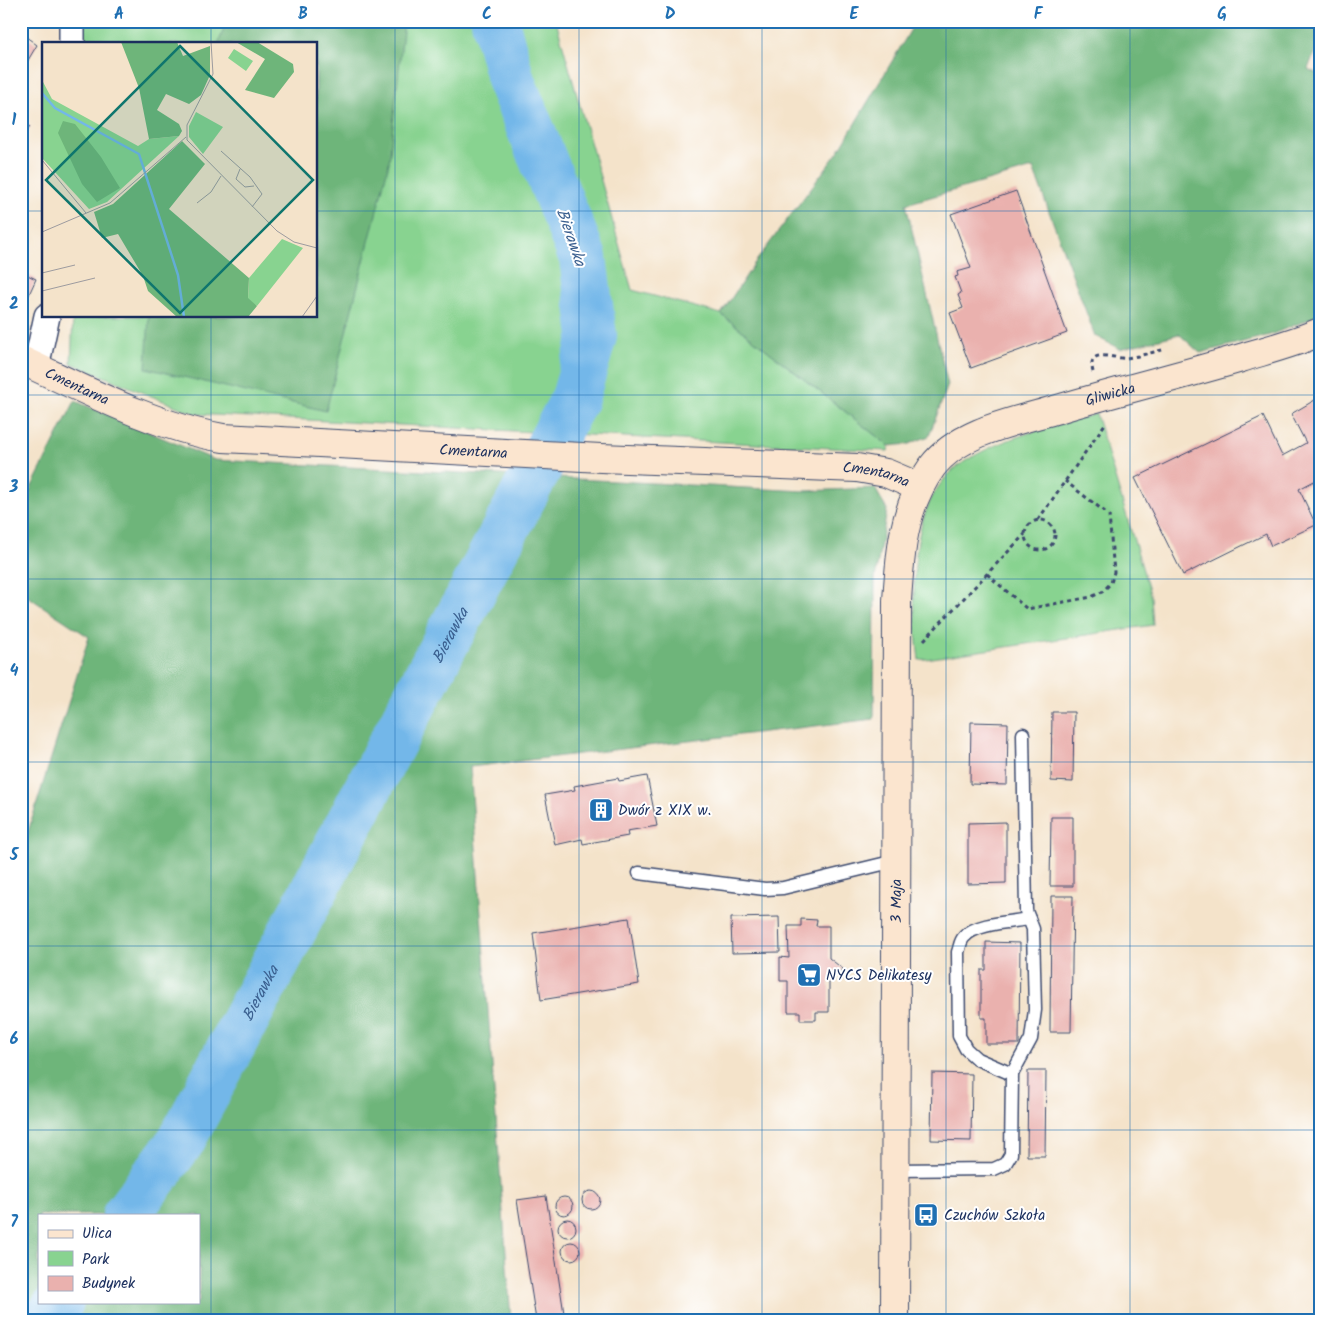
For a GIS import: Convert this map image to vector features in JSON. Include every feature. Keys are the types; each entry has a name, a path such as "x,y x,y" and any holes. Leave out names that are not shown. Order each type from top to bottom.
{"main road":[{"name":"Gliwicka","path":"919,487 941,458 957,445 984,432 1099,397 1225,363 1320,332"},
{"name":"Cmentarna","path":"29,364 132,409 202,434 253,441 874,470 898,476 919,487"},
{"name":"3 Maja","path":"894,1320 897,601 902,537 919,487"}],"street":[{"path":"72,21 72,42"},
{"name":"Cmentarna","path":"29,364 46,318"}],"lane":[{"path":"895,1170 994,1169 1005,1164 1011,1154 1012,1074 1031,1039 1035,1010 1033,928 1026,911 1024,734"},
{"path":"638,873 765,889 783,888 895,861"},
{"path":"1012,1074 977,1059 966,1049 959,1036 958,952 962,938 968,933 994,924 1030,919"}],"path":[{"path":"1094,380 1092,363 1096,357 1112,355 1125,358 1167,348"},
{"path":"920,644 1025,534 1029,525 1038,520 1106,423"},
{"path":"987,574 1027,609 1091,597 1102,592 1111,583 1114,572 1109,514 1065,481"},
{"path":"1025,534 1025,539 1031,547 1039,550 1048,548 1054,540 1054,531 1048,523 1038,520"}],"green space":[{"path":"83,21 556,21 632,290 721,314 889,446 888,451 195,414 71,363 73,318 318,318 318,42 82,42"},
{"path":"227,21 404,21 389,163 326,411 146,368 149,318 318,318 318,42 219,42"},
{"path":"916,21 1320,21 1320,38 1308,69 1320,75 1320,315 1270,335 1200,353 1179,334 1120,349 1095,336 1033,168 906,204 948,385 929,436 909,444 889,446 721,314 754,264 838,152"},
{"path":"75,401 215,460 804,491 875,488 887,510 875,578 874,719 470,767 511,1320 21,1320 21,854 89,637 21,592 21,508"},
{"path":"1096,414 1151,597 1153,625 919,660 914,582 916,554 921,528 929,503 943,481 961,464 993,447 1027,434"}],"building":[{"path":"21,33 37,45 21,72"},
{"path":"21,121 30,127 21,139"},
{"path":"1016,191 1067,333 971,368 950,313 963,308 958,295 961,293 955,277 958,276 957,272 971,268 951,214"},
{"path":"21,272 36,279 21,312"},
{"path":"1320,397 1320,478 1299,489 1316,525 1271,546 1266,534 1183,575 1135,478 1263,416 1282,456 1306,443 1291,414"},
{"path":"1052,712 1074,712 1073,782 1051,781"},
{"path":"971,722 1008,723 1007,785 970,784"},
{"name":"Dwór z XIX w.","path":"647,776 657,826 627,831 628,836 583,844 582,839 555,845 545,795 575,790 574,786 618,778 619,781"},
{"path":"1051,817 1073,817 1073,886 1050,886"},
{"path":"1006,822 1006,883 968,884 968,823"},
{"path":"1051,896 1073,896 1071,1032 1050,1032"},
{"path":"779,917 780,952 732,953 731,918"},
{"path":"629,918 639,984 541,1000 533,933"},
{"name":"NYCS Delikatesy","path":"801,919 817,920 816,926 829,926 829,958 843,969 829,981 829,1012 816,1012 816,1020 800,1020 800,1012 788,1012 788,981 780,981 780,957 789,958 788,926 801,926"},
{"path":"986,942 1020,943 1019,1044 986,1044 986,1018 981,1018 981,970 986,970"},
{"path":"1028,1071 1046,1071 1045,1156 1027,1156"},
{"path":"932,1073 972,1074 971,1141 931,1140"},
{"path":"587,1191 595,1191 600,1196 598,1207 587,1209 582,1204 582,1196"},
{"path":"546,1196 565,1320 536,1320 517,1200"},
{"path":"560,1197 568,1197 573,1202 571,1213 560,1215 555,1210 555,1202"},
{"path":"563,1219 571,1219 576,1224 574,1235 563,1237 558,1232 558,1224"},
{"path":"567,1242 575,1242 580,1247 578,1258 567,1260 562,1255 562,1247"}],"waterway":[{"name":"Bierawka","path":"127,1214 181,1141 575,398 593,336 583,258 511,81 495,21"},
{"name":"Bierawka","path":"47,1320 59,1304"}],"place":[{"name":"Dwór z XIX w.","path":"601,810"},
{"name":"NYCS Delikatesy","path":"809,975"},
{"name":"Czuchów Szkoła","path":"926,1215"}]}
